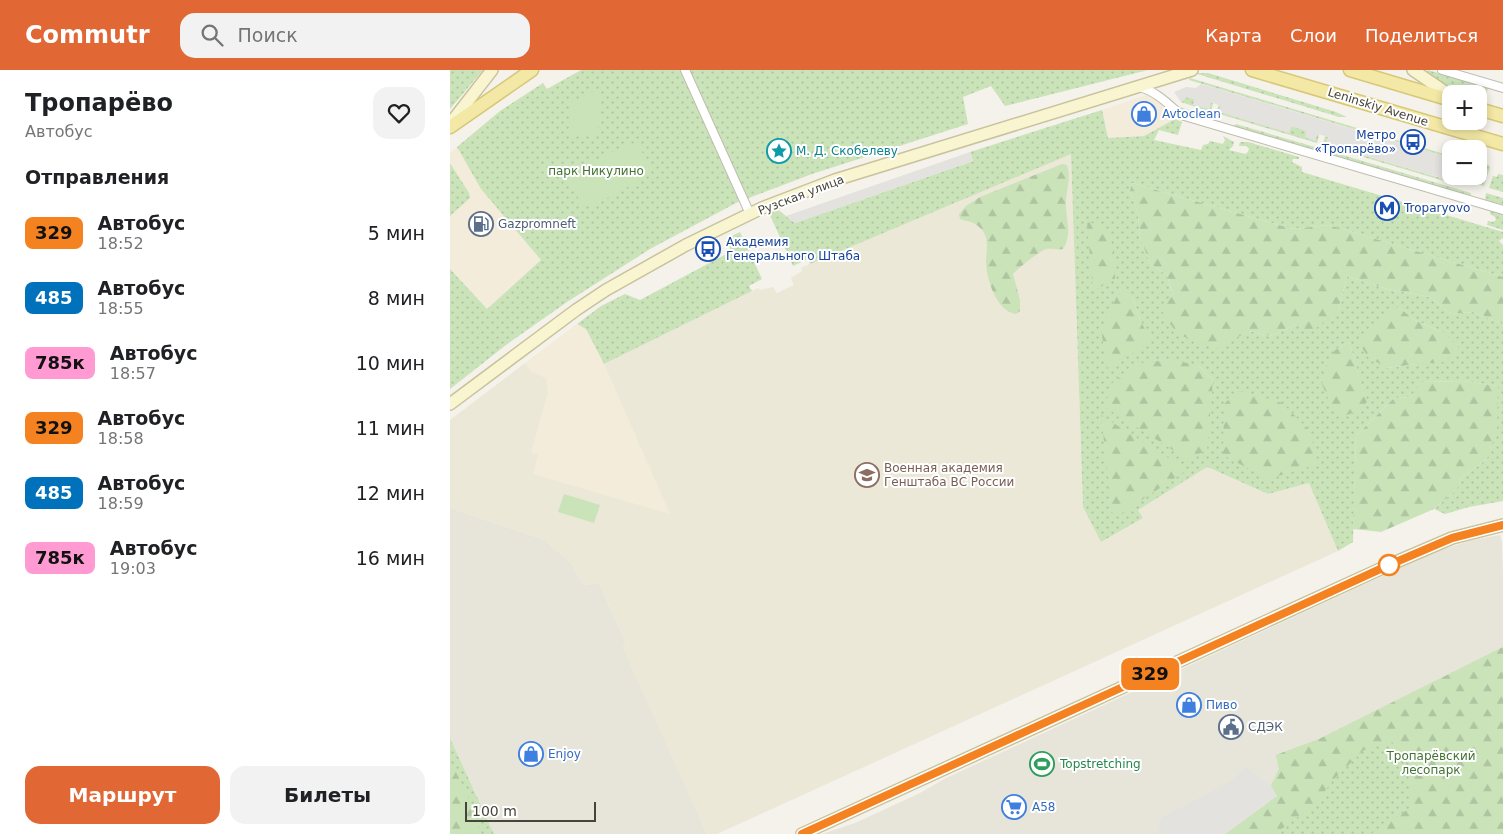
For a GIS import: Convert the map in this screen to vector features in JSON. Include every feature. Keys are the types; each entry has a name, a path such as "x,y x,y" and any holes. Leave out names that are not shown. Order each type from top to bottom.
{"main road":[{"path":"450,126 532,70"},
{"name":"Leninskiy Avenue","path":"1252,70 1503,144"},
{"path":"1350,70 1442,97"},
{"path":"1487,111 1503,116"}],"street":[{"path":"450,126 492,70"},
{"path":"685,70 750,214"},
{"name":"Рузская улица","path":"450,404 576,310 606,290 686,245 750,214 835,180 1192,70"},
{"path":"1413,70 1442,90"},
{"path":"1442,70 1503,88"},
{"path":"1139,87 1150,90 1158,95 1181,115 1503,210"},
{"path":"802,834 1389,565 1447,540 1503,525"}],"shaded area":[{"path":"1201,84 1442,155 1442,178 1326,144 1328,137 1325,136 1317,134 1315,141 1305,137 1306,131 1291,126 1289,133 1219,112 1221,106 1213,103 1210,103 1209,109 1193,105 1194,99 1186,97 1181,102 1174,92 1186,87 1196,88"},
{"path":"1146,95 1157,100 1175,119 1144,136 1108,138 1102,110"},
{"name":"Gazpromneft","path":"457,147 481,189 542,260 487,310 450,269 450,153"},
{"path":"970,152 973,161 795,223 786,216"},
{"name":"Военная академия Генштаба ВС России","path":"1071,153 1083,507 1101,542 1143,518 1138,510 1206,467 1268,494 1309,483 1338,551 717,834 707,834 622,647 626,643 599,583 583,585 572,564 545,540 450,508 450,420 525,363 532,372 546,378 548,393 531,453 538,455 533,474 670,514 604,364 758,288 760,290 773,287 777,293 794,285 791,278 802,271 801,268"},
{"path":"577,324 586,328 604,364 671,515 533,474 531,453 548,393 546,378 532,372 525,363"},
{"path":"450,508 545,540 572,564 583,585 599,583 626,643 623,647 707,834 494,834 450,738"},
{"path":"1500,535 1503,574 1503,647 1319,739 1276,755 1279,769 1271,786 1225,834 822,834 855,823 920,793 944,779 1434,552 1473,540"},
{"path":"1245,767 1271,786 1277,796 1225,834 1158,834 1161,818 1233,780"}],"green space":[{"path":"450,70 483,70 450,109"},
{"name":"парк Никулино","path":"581,70 1148,70 1005,106 991,86 963,97 968,124 812,174 738,202 650,249 567,302 506,345 450,389 450,269 487,309 541,260 481,189 457,147 500,111 543,83 547,89"},
{"path":"1428,70 1478,85 1448,85 1426,72"},
{"path":"1194,73 1208,73 1347,117 1339,117"},
{"path":"1190,78 1442,153 1442,155 1189,80"},
{"path":"600,88 598,134 570,135 571,102"},
{"path":"1186,97 1194,99 1209,109 1210,103 1213,103 1211,112 1181,102"},
{"path":"1219,105 1221,106 1220,112 1289,132 1291,126 1307,131 1315,140 1317,134 1319,135 1317,143 1216,113"},
{"path":"1180,107 1209,116 1208,119 1182,112"},
{"path":"1102,110 1108,138 1144,136 1175,119 1182,122 1178,135 1159,130 1154,140 1201,150 1203,145 1208,144 1210,141 1223,144 1225,140 1223,136 1234,142 1229,150 1245,154 1249,148 1239,146 1240,142 1248,142 1299,157 1299,159 1293,159 1292,162 1302,167 1302,172 1503,232 1503,238 1499,241 1503,245 1503,277 1329,225 1293,229 1132,183 1130,191 1138,213 1140,237 1150,264 1167,275 1173,296 1249,331 1270,336 1339,309 1347,276 1387,289 1430,297 1451,314 1474,312 1503,324 1503,501 1469,507 1445,514 1434,509 1458,488 1461,478 1487,459 1497,386 1464,381 1421,382 1411,397 1394,398 1356,436 1353,542 1338,551 1309,483 1268,494 1207,467 1138,510 1143,518 1101,542 1083,507 1071,154 810,264 808,259 793,266 769,213 777,209 795,223 973,161 970,152","holes":["1121,289 1133,299 1140,320 1151,342","1398,307 1415,320 1444,333 1416,364 1387,368 1359,343","1349,342 1367,402 1335,350","1198,365 1213,380 1207,436"]},
{"path":"1236,124 1315,147 1314,150 1233,126"},
{"path":"1325,136 1328,137 1326,144 1442,179 1442,180 1323,145"},
{"path":"631,143 638,146 649,168 646,177 591,207 582,205 570,183 573,171"},
{"path":"1322,149 1471,193 1471,196 1321,152"},
{"path":"450,163 469,193 470,198 450,216"},
{"path":"1062,164 1067,165 1069,176 1066,202 1068,235 1066,242 1063,249 1043,250 1013,274 1020,300 1020,311 1016,314 1009,312 998,301 991,286 986,263 987,243 985,234 976,225 960,219 959,214 966,206 980,197"},
{"path":"1487,164 1490,168 1487,177"},
{"path":"1498,174 1503,175 1503,192 1489,188 1493,176 1497,177"},
{"path":"1132,183 1293,229 1329,225 1503,277 1503,324 1474,312 1451,314 1430,297 1387,289 1347,276 1339,309 1310,333 1296,325 1270,336 1249,331 1217,349 1177,334 1162,311 1173,295 1167,275 1150,264 1140,237 1138,213 1130,191"},
{"path":"1486,193 1503,198 1503,205 1485,200"},
{"path":"1490,211 1503,215 1503,230 1487,225 1488,221 1493,222 1496,220 1490,214"},
{"path":"1087,222 1104,226 1114,248 1115,279 1093,291"},
{"path":"740,232 762,279 749,286 752,291 604,364 586,329 577,324 601,306 625,294 640,300 730,252 729,237"},
{"path":"1121,288 1133,299 1140,320 1152,342 1107,368 1101,329"},
{"path":"1398,307 1415,320 1444,333 1459,348 1444,362 1387,368 1368,357 1359,343 1384,315"},
{"path":"1349,342 1367,402 1356,412 1343,416 1330,403 1322,384 1325,368 1335,350"},
{"path":"1171,360 1198,365 1213,380 1207,450 1187,459 1105,407 1111,384 1140,363"},
{"path":"1464,381 1498,386 1497,430 1487,459 1461,478 1458,488 1434,509 1381,532 1353,529 1356,436 1394,398 1411,397 1420,382"},
{"path":"1239,391 1282,403 1310,431 1318,464 1268,479 1223,455 1224,404"},
{"path":"1101,415 1187,470 1113,519"},
{"path":"564,494 600,505 594,523 558,512"},
{"name":"Тропарёвский лесопарк","path":"1503,647 1503,834 1225,834 1277,796 1271,786 1279,769 1276,755 1319,739"},
{"name":"Тропарёвский лесопарк","path":"1503,647 1503,834 1371,834 1410,808 1410,773 1404,759 1392,742 1364,750 1332,781 1316,804 1280,830 1278,834 1225,834 1277,796 1271,786 1279,769 1276,755 1319,739"},
{"path":"450,738 494,834 450,834"},
{"path":"450,760 472,805 480,834 450,834"}],"bus line":[{"name":"329","path":"802,834 1436,544 1503,525"}],"place":[{"name":"Avtoclean","path":"1144,114"},
{"name":"Метро «Тропарёво»","path":"1413,142"},
{"name":"М. Д. Скобелеву","path":"779,151"},
{"name":"Troparyovo","path":"1387,208"},
{"name":"Gazpromneft","path":"481,224"},
{"name":"Академия Генерального Штаба","path":"708,249"},
{"name":"Военная академия Генштаба ВС России","path":"867,475"},
{"name":"Пиво","path":"1189,705"},
{"name":"СДЭК","path":"1231,727"},
{"name":"Enjoy","path":"531,754"},
{"name":"Topstretching","path":"1042,764"},
{"name":"А58","path":"1014,807"}]}
